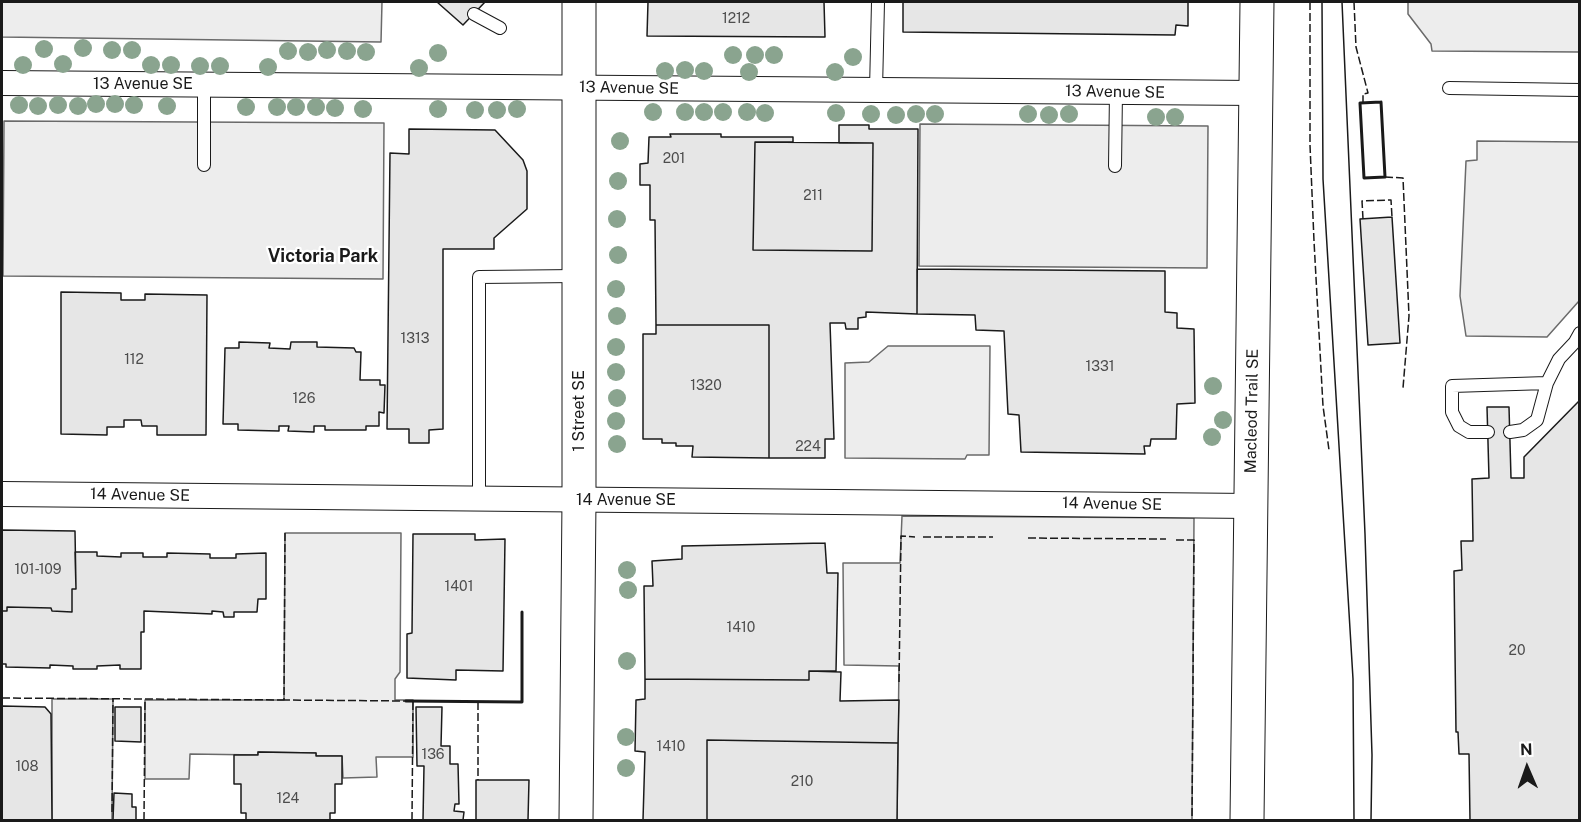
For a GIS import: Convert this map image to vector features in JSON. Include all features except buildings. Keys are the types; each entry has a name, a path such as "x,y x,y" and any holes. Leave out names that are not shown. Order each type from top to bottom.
{"main road":[{"name":"1 Street SE","path":"576,820 579,500 579,2"},
{"name":"Macleod Trail SE","path":"1247,820 1257,2"}],"street":[{"name":"13 Avenue SE","path":"2,83 1256,93"},
{"name":"14 Avenue SE","path":"2,494 1251,506"}],"lane":[{"path":"876,90 878,2"},
{"path":"474,14 500,28"},
{"path":"204,84 204,165"},
{"path":"1449,88 1580,90"},
{"path":"1115,166 1116,92"},
{"path":"480,498 479,277 578,276"},
{"path":"1510,432 1523,430 1537,420 1547,383 1559,359 1580,333"},
{"path":"1488,432 1469,432 1459,426 1452,412 1452,386 1547,383"}],"shaded area":[{"path":"2,2 382,2 381,42 2,37"},
{"path":"1408,2 1579,2 1579,52 1432,51 1431,44 1408,14"},
{"path":"4,121 384,123 383,279 3,276"},
{"path":"920,124 1208,126 1207,268 919,266"},
{"path":"1477,141 1579,142 1579,301 1547,337 1466,336 1460,296 1466,161 1477,160"},
{"path":"888,346 990,346 989,455 967,455 965,459 845,458 845,363 869,362"},
{"path":"902,516 1194,518 1192,820 897,820 899,666 844,665 843,563 900,563"},
{"path":"285,533 401,533 400,672 395,679 395,700 413,700 413,757 376,757 377,777 343,778 342,756 258,752 258,755 190,754 189,779 145,779 145,700 284,700"},
{"path":"52,699 113,699 112,820 52,820"}],"tram line":[{"path":"1322,2 1323,179 1353,679 1354,820"},
{"path":"1342,2 1365,534 1372,755 1371,820"}],"fence":[{"path":"1310,2 1310,145 1314,241 1323,406 1329,450"},
{"path":"1354,2 1356,47 1368,93 1363,94 1363,103"},
{"path":"1385,177 1403,178 1409,316 1403,388"},
{"path":"1363,219 1362,201 1391,200 1392,217"},
{"path":"285,533 284,700 406,701"},
{"path":"899,682 901,536 915,537"},
{"path":"923,537 993,537"},
{"path":"1028,538 1166,539"},
{"path":"1176,540 1194,540 1192,820"},
{"path":"2,698 284,700"},
{"path":"112,812 113,699"},
{"path":"144,820 145,700"},
{"path":"412,820 413,700"},
{"path":"478,702 478,780"}],"wall":[{"path":"1381,102 1385,177 1364,178 1360,103 1381,102"},
{"path":"406,701 522,702 522,612"}],"district":[{"name":"Victoria Park","path":"323,256"}]}
